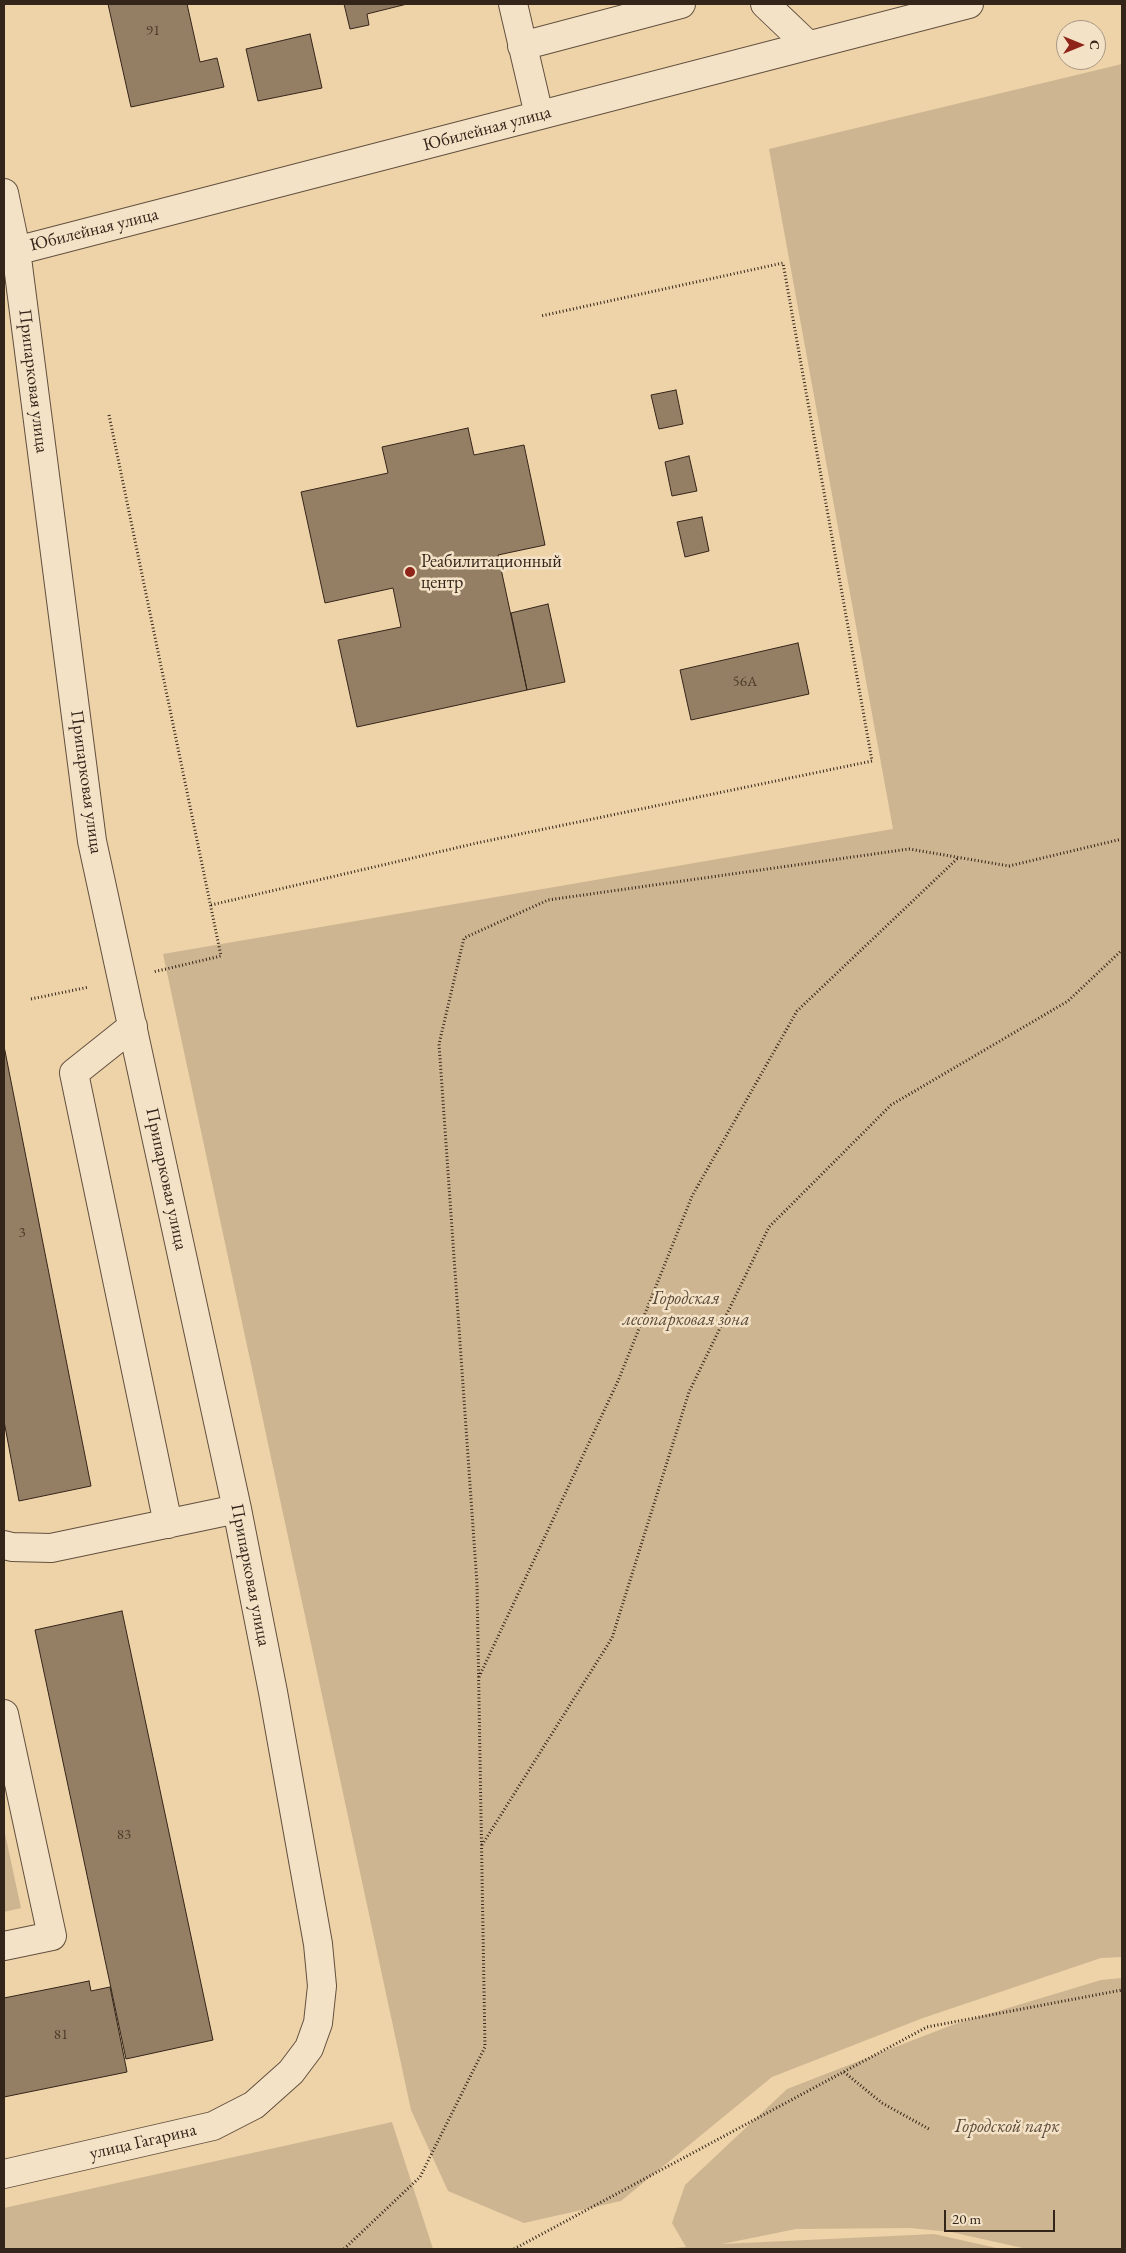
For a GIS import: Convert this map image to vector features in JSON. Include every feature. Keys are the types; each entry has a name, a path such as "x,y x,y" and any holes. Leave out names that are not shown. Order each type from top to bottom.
{"street":[{"path":"513,4 538,115"},
{"path":"522,46 680,4"},
{"path":"764,4 808,45"},
{"name":"Юбилейная улица","path":"10,252 969,4"},
{"name":"Припарковая улица","path":"4,193 10,252 92,841 237,1509 315,1924 322,1986 318,2024 309,2048 291,2072 273,2090"},
{"path":"133,1026 74,1073 168,1524"},
{"path":"4,1545 51,1548 237,1509"},
{"path":"4,1714 52,1936 4,1946"},
{"name":"улица Гагарина","path":"4,2174 213,2126 254,2105 273,2090"}],"path":[{"path":"211,905 477,843 872,761 784,263 541,316"},
{"path":"31,999 220,956 109,415"},
{"path":"344,2249 420,2177 485,2047 477,1584 439,1044 464,938 548,900 909,850 1009,866 1122,839"},
{"path":"479,1678 618,1381 692,1196 797,1011 959,858"},
{"path":"482,1846 612,1638 689,1392 769,1227 891,1105 1068,1002 1122,950"},
{"path":"514,2249 927,2027 1122,1990"},
{"path":"844,2072 882,2103 930,2129"}],"green space":[{"name":"Городская лесопарковая зона","path":"1122,64 1122,1957 1101,1958 923,2018 772,2077 621,2201 524,2223 448,2191 411,2110 163,954 893,829 769,149 1097,70 1106,70 1106,68"},
{"path":"4,1829 21,1908 4,1912"},
{"name":"Городской парк","path":"1122,1978 1122,2249 1027,2249 951,2232 910,2228 796,2229 722,2244 934,2234 1001,2249 664,2249 686,2247 672,2223 685,2185 787,2089 952,2025 1101,1980"},
{"path":"392,2122 433,2249 4,2249 4,2208"}],"building":[{"path":"108,4 187,4 200,62 217,58 224,87 131,107"},
{"path":"344,4 407,4 367,14 369,25 350,29"},
{"path":"310,34 322,88 258,101 246,49"},
{"path":"676,390 683,424 659,429 651,395"},
{"name":"Реабилитационный центр","path":"468,428 474,455 524,445 545,545 498,555 527,690 357,727 338,640 401,627 393,588 325,603 301,492 388,473 382,447"},
{"path":"689,456 697,491 672,496 665,462"},
{"path":"702,517 709,551 685,557 677,522"},
{"path":"548,604 565,682 527,690 511,613"},
{"path":"798,643 809,694 691,720 680,670"},
{"path":"4,1046 91,1486 19,1501 4,1421"},
{"path":"122,1611 213,2040 126,2059 35,1630"},
{"path":"89,1981 91,1991 110,1987 127,2072 4,2097 4,1998"}],"place":[{"name":"Реабилитационный центр","path":"410,572"}]}
